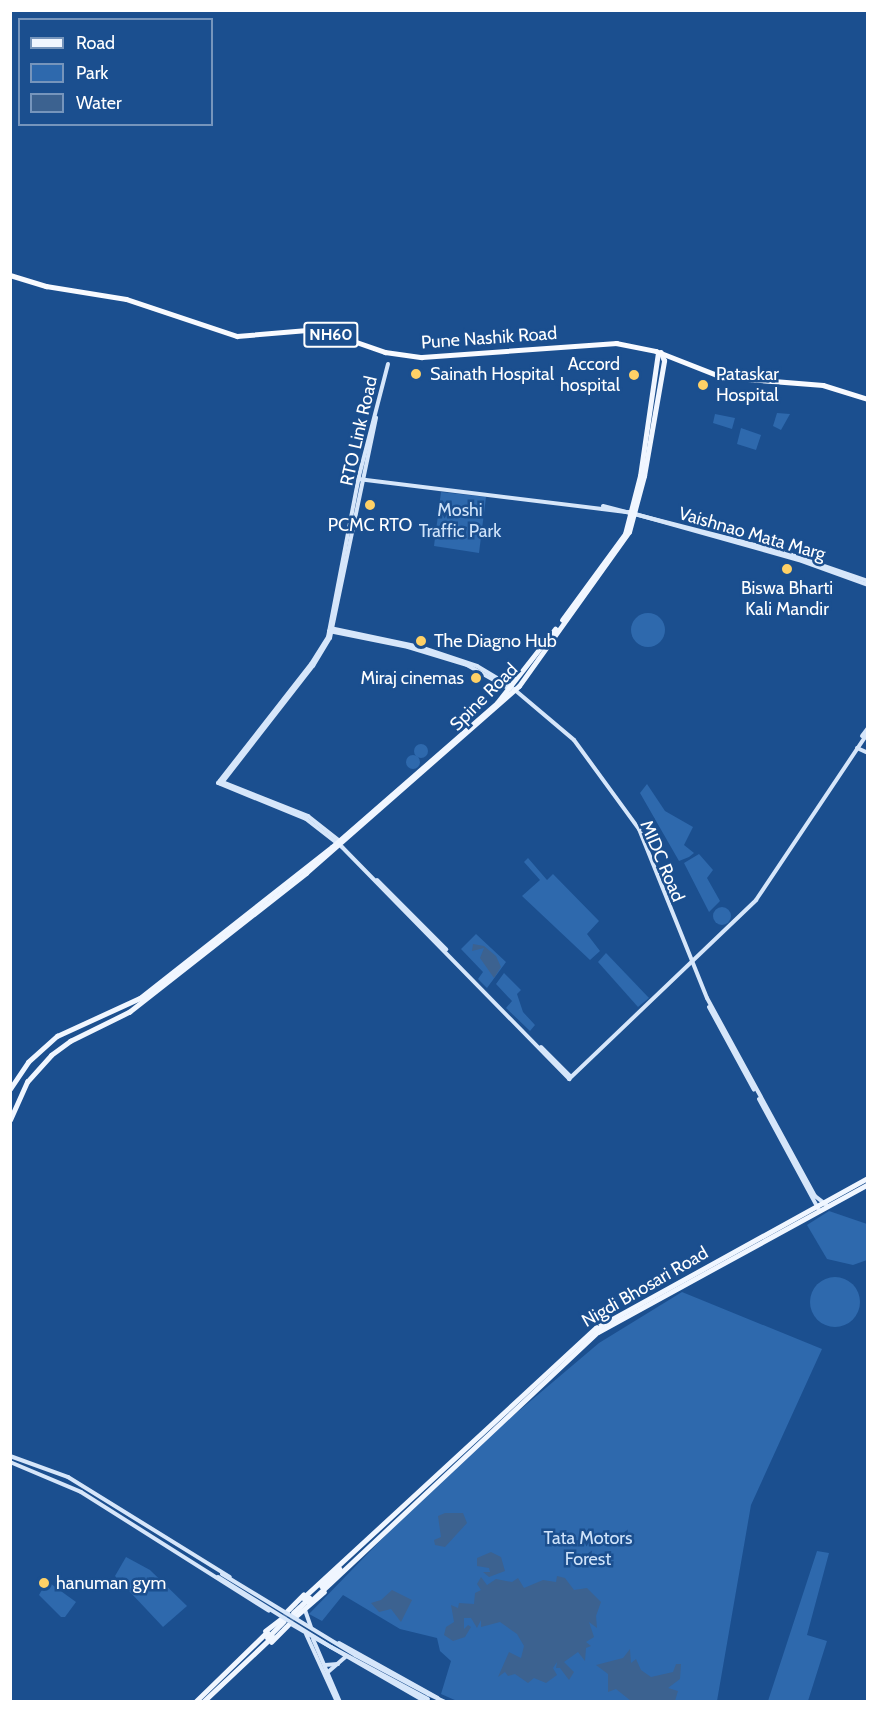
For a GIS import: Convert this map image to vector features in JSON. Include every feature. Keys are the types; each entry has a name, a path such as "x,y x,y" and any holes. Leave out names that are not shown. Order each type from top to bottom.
{"highway":[{"name":"Pune Nashik Road","path":"10,277 46,286 126,299 237,336 319,329 413,357 606,342 660,354 720,379 820,387 867,401"},
{"name":"Pune Nashik Road","path":"10,277 46,289 122,300 230,338 253,339 315,332 390,356 436,359 602,345 660,354"}],"main road":[{"name":"Spine Road","path":"203,950 340,844 512,690 624,541 660,354"},
{"name":"RTO Link Road","path":"340,844 306,819 221,782 311,664 331,630 360,478 390,356"},
{"name":"Vaishnao Mata Marg","path":"360,478 631,512 802,561 867,583"},
{"name":"MIDC Road","path":"331,630 467,665 512,690 574,740 639,829 689,963 767,1110"},
{"path":"340,844 569,1077 760,896 867,728"},
{"path":"856,747 867,733"},
{"path":"856,747 867,753"},
{"path":"11,1119 27,1082 64,1046 129,1012 203,950"},
{"path":"10,1089 28,1062 57,1036 133,1002 203,950"},
{"name":"MIDC Road","path":"695,976 818,1208"},
{"path":"767,1110 815,1196 826,1204"},
{"name":"Nigdi Bhosari Road","path":"826,1204 867,1178"},
{"name":"Nigdi Bhosari Road","path":"357,1553 596,1328 867,1184"},
{"path":"10,1456 68,1477 428,1699"},
{"path":"10,1462 65,1483 301,1628 428,1699"},
{"path":"303,1598 357,1553"},
{"path":"309,1603 357,1553"},
{"path":"235,1664 285,1622 291,1614 305,1610 353,1565 357,1553"},
{"path":"232,1674 291,1614 357,1553"},
{"path":"221,1573 316,1630 445,1701"},
{"path":"216,1577 285,1622 345,1657 428,1699 438,1698"},
{"path":"305,1610 311,1627"},
{"path":"301,1628 312,1642 337,1701"},
{"path":"316,1630 313,1638 328,1672 337,1701"},
{"path":"195,1701 267,1632"},
{"path":"306,1634 337,1701"},
{"path":"203,1701 272,1637"},
{"path":"328,1672 345,1657 350,1649"},
{"path":"325,1665 338,1664"}],"green space":[{"path":"777,413 790,414 781,430 773,426"},
{"path":"715,414 735,418 732,429 713,423"},
{"path":"741,428 761,435 756,450 737,444"},
{"name":"Moshi Traffic Park","path":"441,492 486,497 479,553 434,546"},
{"path":"648,613 660,618 665,630 660,642 648,647 636,642 631,630 636,618"},
{"path":"421,744 426,746 428,751 426,756 421,758 416,756 414,751 416,746"},
{"path":"413,755 418,757 420,762 418,767 413,769 408,767 406,762 408,757"},
{"path":"647,784 665,811 693,827 684,845 694,853 689,857 679,861 640,793"},
{"path":"699,854 713,870 707,878 720,901 709,912 684,863"},
{"path":"528,858 547,880 553,874 599,921 587,934 600,951 590,960 522,896 540,880 524,862"},
{"path":"722,907 728,910 731,916 728,922 722,925 716,922 713,916 716,910"},
{"path":"476,934 506,962 487,988 478,979 483,972 461,949"},
{"path":"606,953 649,998 638,1007 598,962"},
{"path":"504,973 521,990 517,994 523,1012 535,1025 530,1031 506,1008 512,1001 496,984"},
{"path":"829,1211 867,1224 867,1260 853,1265 827,1259 807,1225"},
{"path":"830,1277 840,1277 853,1284 860,1297 860,1307 853,1320 840,1327 830,1327 821,1323 814,1316 810,1307 810,1297 814,1288 821,1281"},
{"name":"Tata Motors Forest","path":"682,1292 822,1349 751,1505 717,1701 457,1701 441,1694 451,1661 440,1651 437,1638 400,1629 343,1595 322,1621 309,1614 417,1503 489,1436 599,1343"},
{"path":"817,1551 829,1553 807,1635 827,1641 808,1701 768,1701"},
{"path":"126,1557 150,1570 187,1606 163,1627 115,1576"},
{"path":"47,1581 76,1602 65,1617 61,1617 39,1595"}],"water":[{"path":"473,944 484,946 496,956 501,967 494,978 480,958 484,948 472,951"},
{"path":"445,1513 463,1513 467,1523 445,1547 435,1545 434,1540 441,1537 438,1516"},
{"path":"491,1552 501,1557 505,1571 489,1577 483,1572 490,1572 489,1568 477,1566 477,1558"},
{"path":"557,1576 565,1578 574,1590 587,1588 601,1602 596,1616 597,1628 589,1622 594,1637 586,1642 591,1646 586,1648 585,1661 578,1652 564,1662 574,1672 569,1680 560,1668 556,1668 557,1662 553,1668 557,1675 546,1683 534,1678 528,1683 515,1674 508,1676 505,1672 498,1677 509,1652 521,1658 524,1646 517,1634 500,1622 481,1627 481,1620 477,1628 471,1618 464,1618 464,1629 468,1625 471,1627 465,1637 453,1641 444,1635 446,1627 454,1622 451,1605 458,1608 459,1603 474,1604 475,1593 481,1590 477,1584 481,1577 487,1585 496,1579 512,1582 518,1578 524,1588 543,1580 556,1582"},
{"path":"392,1590 412,1600 401,1622 391,1609 379,1612 371,1603 381,1600"},
{"path":"630,1649 631,1663 636,1659 641,1670 651,1677 673,1672 676,1664 681,1664 680,1679 668,1688 678,1691 675,1701 631,1701 616,1689 608,1692 608,1674 596,1665 623,1658"}],"tunnel":[{"path":"280,1620 303,1598"},
{"path":"272,1637 296,1615"}],"place":[{"name":"Sainath Hospital","path":"416,374"},
{"name":"Accord hospital","path":"634,375"},
{"name":"Pataskar Hospital","path":"703,385"},
{"name":"PCMC RTO","path":"370,505"},
{"name":"Biswa Bharti Kali Mandir","path":"787,569"},
{"name":"The Diagno Hub","path":"421,641"},
{"name":"Miraj cinemas","path":"476,678"},
{"name":"hanuman gym","path":"44,1583"}]}
